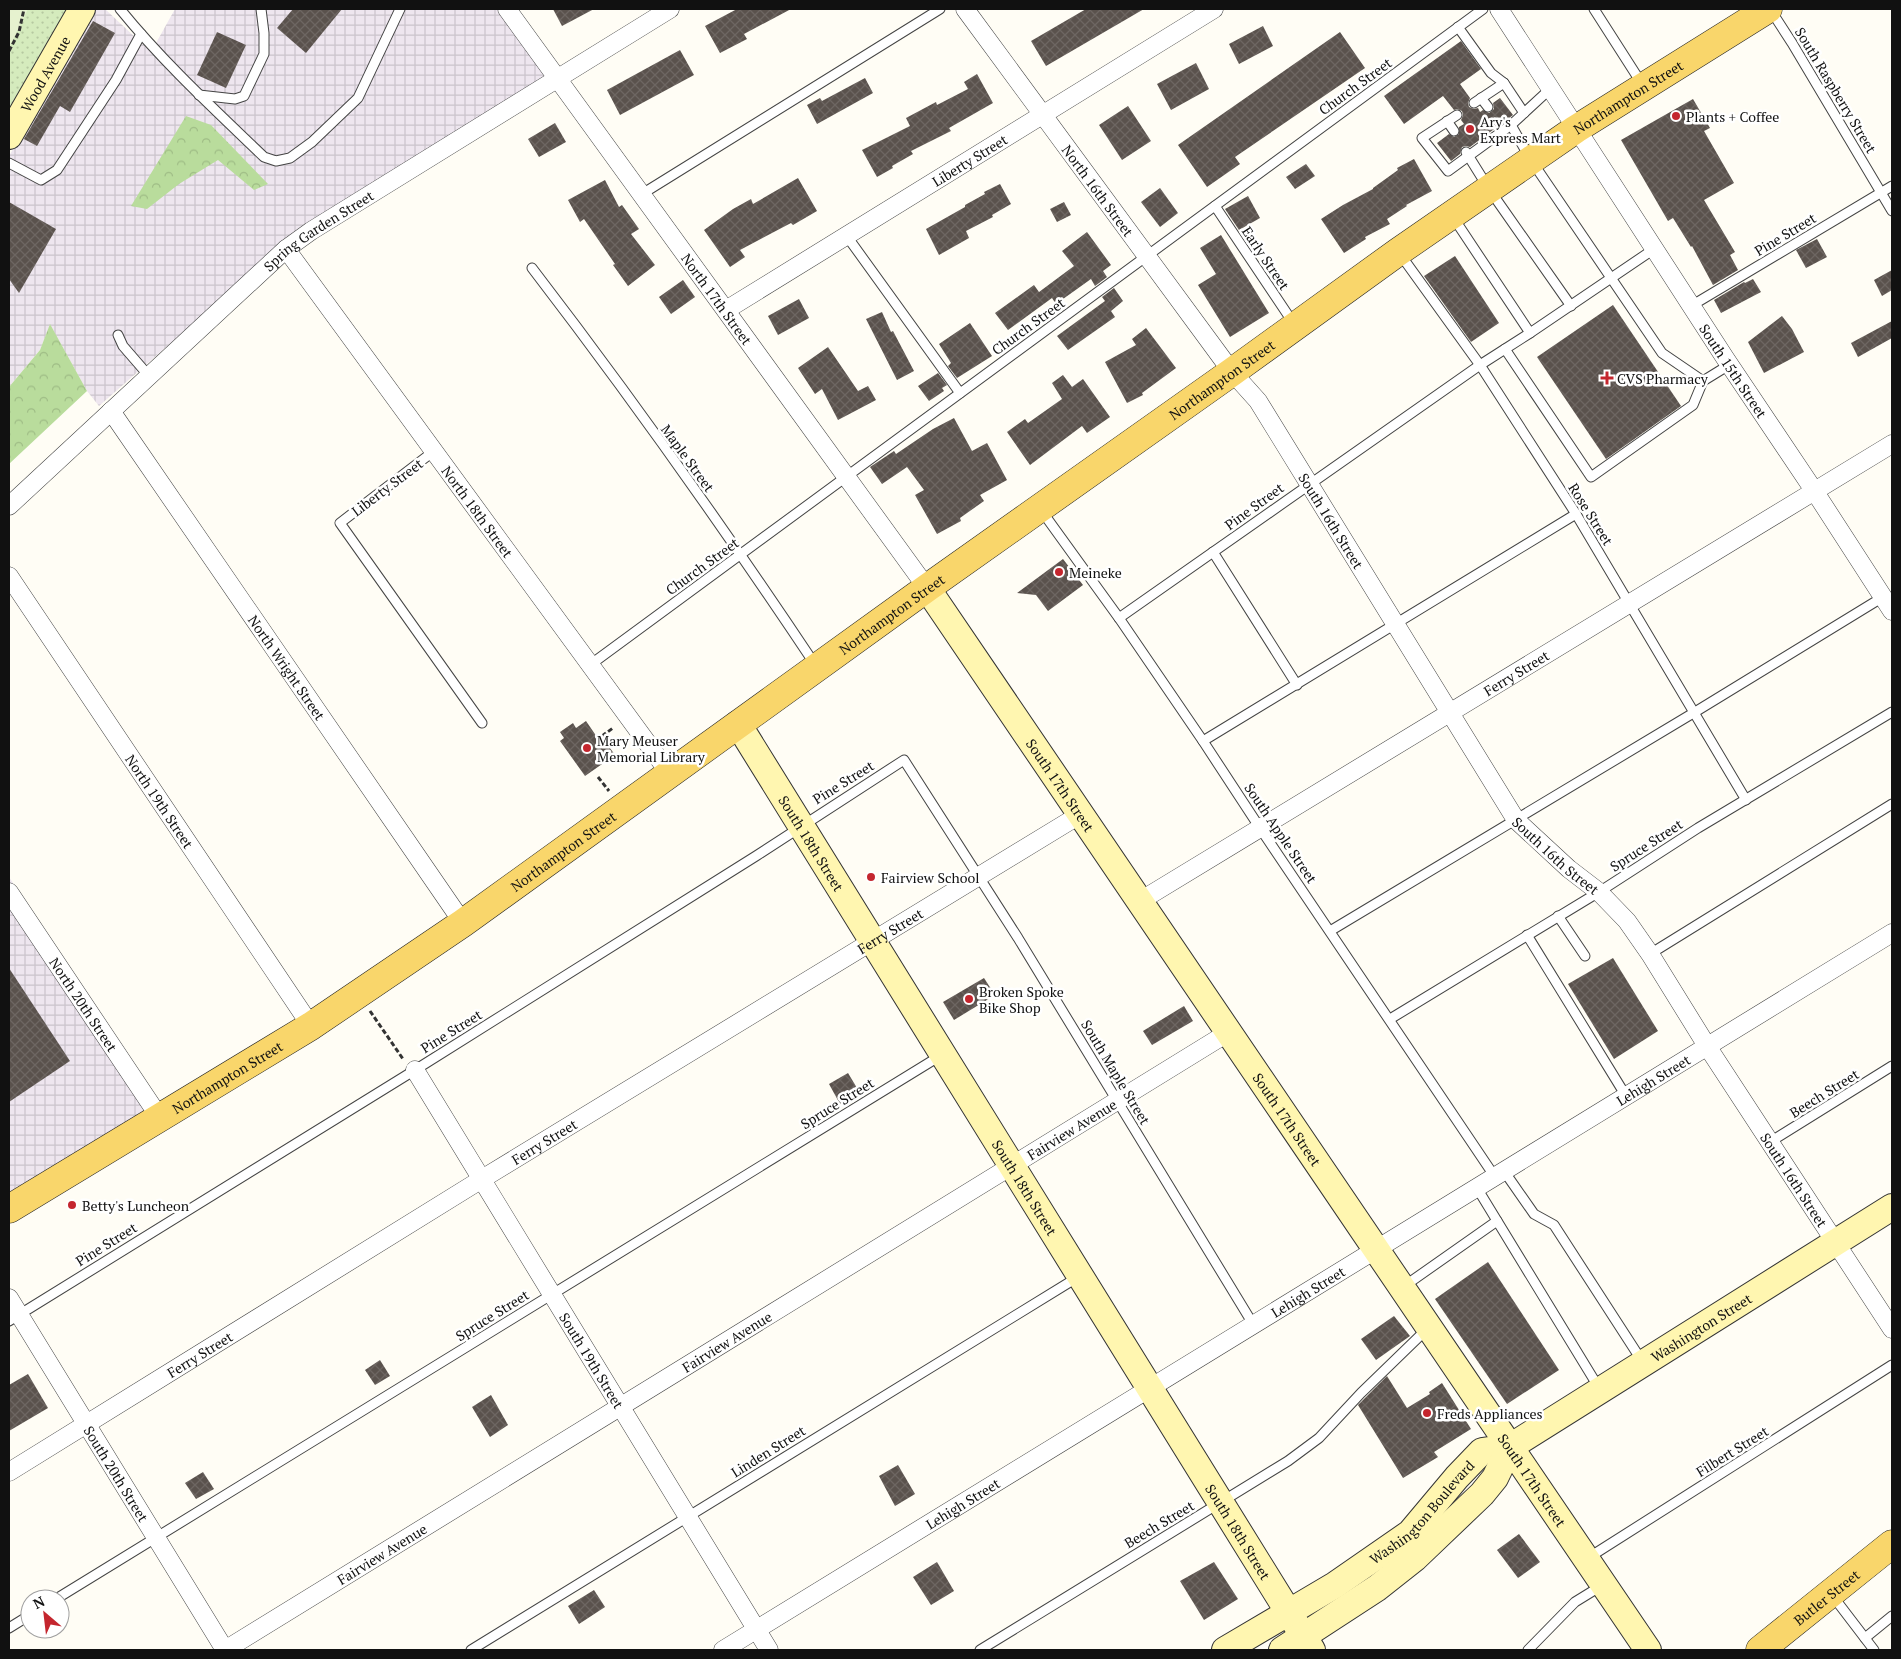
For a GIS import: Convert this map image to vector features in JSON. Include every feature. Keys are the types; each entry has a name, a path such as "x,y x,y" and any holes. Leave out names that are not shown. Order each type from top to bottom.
{"main road":[{"name":"Northampton Street","path":"9,1209 311,1026 463,924 738,724 1398,252 1576,129 1769,9"},
{"name":"Butler Street","path":"1760,1650 1892,1544"}],"street":[{"name":"Wood Avenue","path":"9,136 82,9"},
{"name":"North 17th Street","path":"507,9 928,588"},
{"name":"Spring Garden Street","path":"9,506 286,249 670,9"},
{"name":"North 16th Street","path":"965,9 1232,372"},
{"name":"Liberty Street","path":"726,310 1214,9"},
{"name":"South 15th Street","path":"1499,9 1729,365 1888,604"},
{"name":"North 18th Street","path":"286,249 670,774"},
{"name":"South 16th Street","path":"1232,372 1258,401 1516,820 1569,869 1599,892 1627,921 1892,1329"},
{"name":"North Wright Street","path":"111,411 463,924"},
{"name":"Ferry Street","path":"1140,901 1892,444"},
{"name":"North 19th Street","path":"9,576 311,1026"},
{"name":"South 17th Street","path":"928,588 1648,1650"},
{"name":"South 18th Street","path":"738,724 1308,1644"},
{"name":"Ferry Street","path":"9,1472 482,1179 1081,814"},
{"name":"North 20th Street","path":"9,892 160,1118"},
{"name":"Lehigh Street","path":"723,1650 1892,933"},
{"name":"Fairview Avenue","path":"225,1650 1229,1032"},
{"name":"South 19th Street","path":"415,1070 768,1650"},
{"name":"Washington Street","path":"1510,1447 1892,1208"},
{"name":"South 20th Street","path":"9,1298 14,1318 86,1423 225,1650"},
{"name":"Washington Boulevard","path":"1225,1650 1335,1585 1410,1533 1457,1477 1482,1451 1510,1447"},
{"name":"Washington Boulevard","path":"1282,1650 1308,1644 1415,1558 1482,1494 1495,1478 1510,1447"}],"lane":[{"path":"120,9 199,95 264,157 276,161 290,158 312,142 358,98 400,9"},
{"path":"199,95 235,99 244,96 264,54 261,9"},
{"path":"642,194 940,9"},
{"name":"Church Street","path":"590,665 1483,9"},
{"path":"1594,9 1644,86"},
{"name":"South Raspberry Street","path":"1769,9 1792,42 1892,211"},
{"path":"1458,27 1491,73 1504,83 1524,113"},
{"path":"9,164 41,180 57,170 116,80 141,34"},
{"path":"1488,107 1478,100 1504,83"},
{"path":"1457,114 1422,138 1448,171 1524,113 1550,90"},
{"path":"1447,121 1454,131"},
{"path":"1506,127 1531,160 1662,352 1703,382"},
{"path":"1468,154 1489,189 1571,306"},
{"name":"Pine Street","path":"1691,306 1892,186"},
{"name":"Early Street","path":"1215,206 1295,326"},
{"path":"1452,215 1530,334"},
{"path":"846,235 960,393"},
{"name":"Pine Street","path":"1119,618 1309,483 1480,365 1530,334 1654,249"},
{"name":"Rose Street","path":"1398,252 1480,365 1576,514 1746,800"},
{"name":"Maple Street","path":"532,268 741,554 817,669"},
{"path":"118,334 122,346 149,376"},
{"path":"1505,349 1591,477 1693,405 1703,382 1729,365"},
{"name":"Liberty Street","path":"434,451 340,523 482,723"},
{"name":"South Apple Street","path":"1040,508 1119,618 1390,1019 1500,1174 1534,1214 1554,1225 1643,1363"},
{"path":"1203,741 1576,514"},
{"path":"1213,552 1297,685"},
{"path":"1330,931 1695,712 1888,604"},
{"name":"Spruce Street","path":"1390,1019 1892,712"},
{"name":"Pine Street","path":"14,1318 415,1070 756,856 904,760"},
{"name":"South Maple Street","path":"904,760 1023,946 1253,1324"},
{"path":"1650,954 1892,804"},
{"path":"1558,916 1585,956"},
{"path":"1527,935 1626,1096"},
{"name":"Spruce Street","path":"70,1590 942,1054"},
{"name":"Beech Street","path":"1770,1142 1892,1066"},
{"path":"1476,1188 1600,1390"},
{"path":"1402,1287 1497,1221"},
{"name":"Linden Street","path":"471,1650 1080,1275"},
{"name":"Beech Street","path":"980,1650 1288,1461 1319,1438 1361,1393 1429,1327"},
{"name":"Filbert Street","path":"1586,1559 1892,1365"},
{"path":"1528,1650 1575,1602 1603,1584"},
{"path":"1831,1594 1874,1650"},
{"path":"1865,1638 1892,1616"},
{"path":"9,1628 20,1621"}],"path":[{"path":"9,51 18,32 24,9"},
{"path":"602,736 614,728"},
{"path":"598,776 609,791"},
{"path":"359,994 396,1050 415,1070"}],"shaded area":[{"path":"94,9 105,9 151,52 175,9 500,9 552,81 273,253 99,406 87,391 50,325 40,350 9,387 9,156"},
{"path":"9,877 162,1110 9,1209"}],"green space":[{"path":"9,9 69,9 9,114"},
{"path":"9,9 28,9 9,48"},
{"path":"186,116 211,125 268,184 254,190 218,160 179,184 147,209 131,206"},
{"path":"50,324 87,391 9,464 9,387 40,350"}],"building":[{"path":"293,9 342,9 306,53 277,28"},
{"path":"553,9 594,9 562,26"},
{"path":"737,9 791,9 744,34 747,39 720,53 705,26"},
{"path":"1086,9 1144,9 1046,66 1031,41"},
{"path":"93,21 115,33 70,112 60,106 37,146 24,139"},
{"path":"1263,26 1273,46 1239,64 1229,44"},
{"path":"217,32 246,45 226,88 197,75"},
{"path":"1340,32 1365,68 1235,157 1240,164 1207,187 1178,145"},
{"path":"1461,41 1481,69 1460,84 1470,98 1469,107 1478,108 1480,112 1483,110 1489,113 1494,109 1493,103 1500,98 1513,115 1470,147 1462,147 1460,154 1451,161 1437,143 1449,134 1454,137 1459,134 1459,127 1464,124 1461,120 1462,111 1454,110 1443,96 1404,124 1384,96"},
{"path":"680,50 694,75 620,115 607,90"},
{"path":"1196,63 1209,89 1171,110 1157,84"},
{"path":"977,74 993,103 949,128 951,131 911,151 913,154 877,177 862,150 910,126 906,118 936,102 937,105 968,89 964,82"},
{"path":"865,78 873,93 817,124 807,105 820,98 822,101"},
{"path":"1693,99 1710,128 1704,131 1734,183 1704,200 1735,252 1730,255 1738,270 1713,285 1692,246 1673,218 1668,221 1621,140"},
{"path":"1128,106 1151,141 1122,160 1099,125"},
{"path":"555,123 566,142 539,157 528,139"},
{"path":"1414,159 1432,191 1406,205 1387,219 1390,224 1365,237 1366,239 1344,253 1321,219 1373,189 1398,170 1397,168"},
{"path":"1306,164 1315,176 1295,189 1286,177"},
{"path":"798,178 817,211 793,225 791,223 740,250 745,257 730,267 704,230 733,209 751,199 753,204"},
{"path":"605,180 619,207 622,205 639,229 631,234 655,265 628,286 584,219 580,222 568,200"},
{"path":"1000,184 1011,204 992,215 993,217 966,231 969,238 939,255 926,229"},
{"path":"1160,188 1178,213 1160,227 1141,202"},
{"path":"1248,196 1260,218 1239,230 1225,209"},
{"path":"9,202 56,229 19,293 9,279"},
{"path":"1064,202 1071,215 1057,222 1050,209"},
{"path":"1087,232 1111,265 1103,271 1107,277 1095,286 1091,279 1056,304 1052,298 1008,330 995,313 1034,285 1039,292 1074,266 1062,251"},
{"path":"1221,235 1269,313 1230,337 1198,285 1216,274 1200,248"},
{"path":"1817,239 1827,257 1806,268 1796,250"},
{"path":"1455,256 1499,323 1471,342 1424,276"},
{"path":"1892,270 1892,290 1882,296 1874,280"},
{"path":"1753,279 1761,292 1721,313 1714,300 1744,282"},
{"path":"683,280 695,297 671,314 659,297"},
{"path":"1114,288 1123,301 1111,311 1115,317 1068,350 1057,336 1105,301 1102,297"},
{"path":"799,299 809,318 778,335 768,316"},
{"name":"CVS Pharmacy","path":"1613,305 1681,406 1606,459 1537,357"},
{"path":"882,312 891,332 893,331 914,371 897,380 866,319"},
{"path":"1782,316 1792,329 1804,352 1764,373 1748,342"},
{"path":"1892,321 1892,338 1858,357 1851,343"},
{"path":"970,323 992,356 957,378 948,366 951,363 939,344"},
{"path":"1146,328 1176,368 1142,393 1143,395 1127,403 1105,362 1136,345 1132,339"},
{"path":"828,347 858,391 868,386 876,400 838,420 822,389 815,394 798,368"},
{"path":"938,373 947,385 942,388 944,391 929,401 918,386"},
{"path":"1063,375 1072,387 1083,379 1110,417 1087,433 1082,426 1030,465 1007,432 1025,419 1028,423 1062,399 1052,383"},
{"path":"954,418 972,451 987,443 1007,480 980,495 984,501 960,518 961,521 937,534 915,495 924,490 907,467 882,484 870,467 894,451 896,454 933,429"},
{"name":"Meineke","path":"1063,559 1083,585 1048,611 1036,595 1017,593"},
{"name":"Mary Meuser Memorial Library","path":"586,721 599,740 602,737 615,755 585,776 560,741 564,738 560,732 573,723 576,728"},
{"path":"1613,958 1658,1031 1614,1059 1568,984"},
{"path":"9,968 70,1061 9,1102"},
{"name":"Broken Spoke Bike Shop","path":"984,978 995,995 954,1020 943,1002"},
{"path":"1184,1006 1193,1021 1152,1045 1143,1031"},
{"path":"848,1073 860,1093 840,1104 829,1084"},
{"path":"1488,1262 1559,1370 1507,1404 1435,1299"},
{"path":"1394,1316 1410,1336 1376,1360 1361,1339"},
{"path":"380,1360 390,1376 375,1385 365,1370"},
{"path":"28,1374 48,1408 9,1431 9,1385"},
{"path":"1387,1376 1407,1408 1430,1394 1429,1392 1442,1383 1471,1429 1434,1452 1438,1457 1403,1478 1358,1405"},
{"path":"491,1395 508,1425 490,1437 472,1407"},
{"path":"898,1465 915,1494 895,1506 879,1476"},
{"path":"203,1472 214,1489 196,1499 185,1483"},
{"path":"1519,1534 1540,1562 1518,1578 1497,1550"},
{"path":"937,1562 954,1591 931,1605 913,1577"},
{"path":"1214,1562 1238,1599 1204,1620 1180,1581"},
{"path":"594,1590 605,1607 579,1624 568,1606"}],"place":[{"name":"Plants + Coffee","path":"1676,116"},
{"name":"Ary's Express Mart","path":"1470,129"},
{"name":"CVS Pharmacy","path":"1607,378"},
{"name":"Meineke","path":"1059,572"},
{"name":"Mary Meuser Memorial Library","path":"587,748"},
{"name":"Fairview School","path":"871,877"},
{"name":"Broken Spoke Bike Shop","path":"969,999"},
{"name":"Betty's Luncheon","path":"72,1205"},
{"name":"Freds Appliances","path":"1427,1413"}]}
